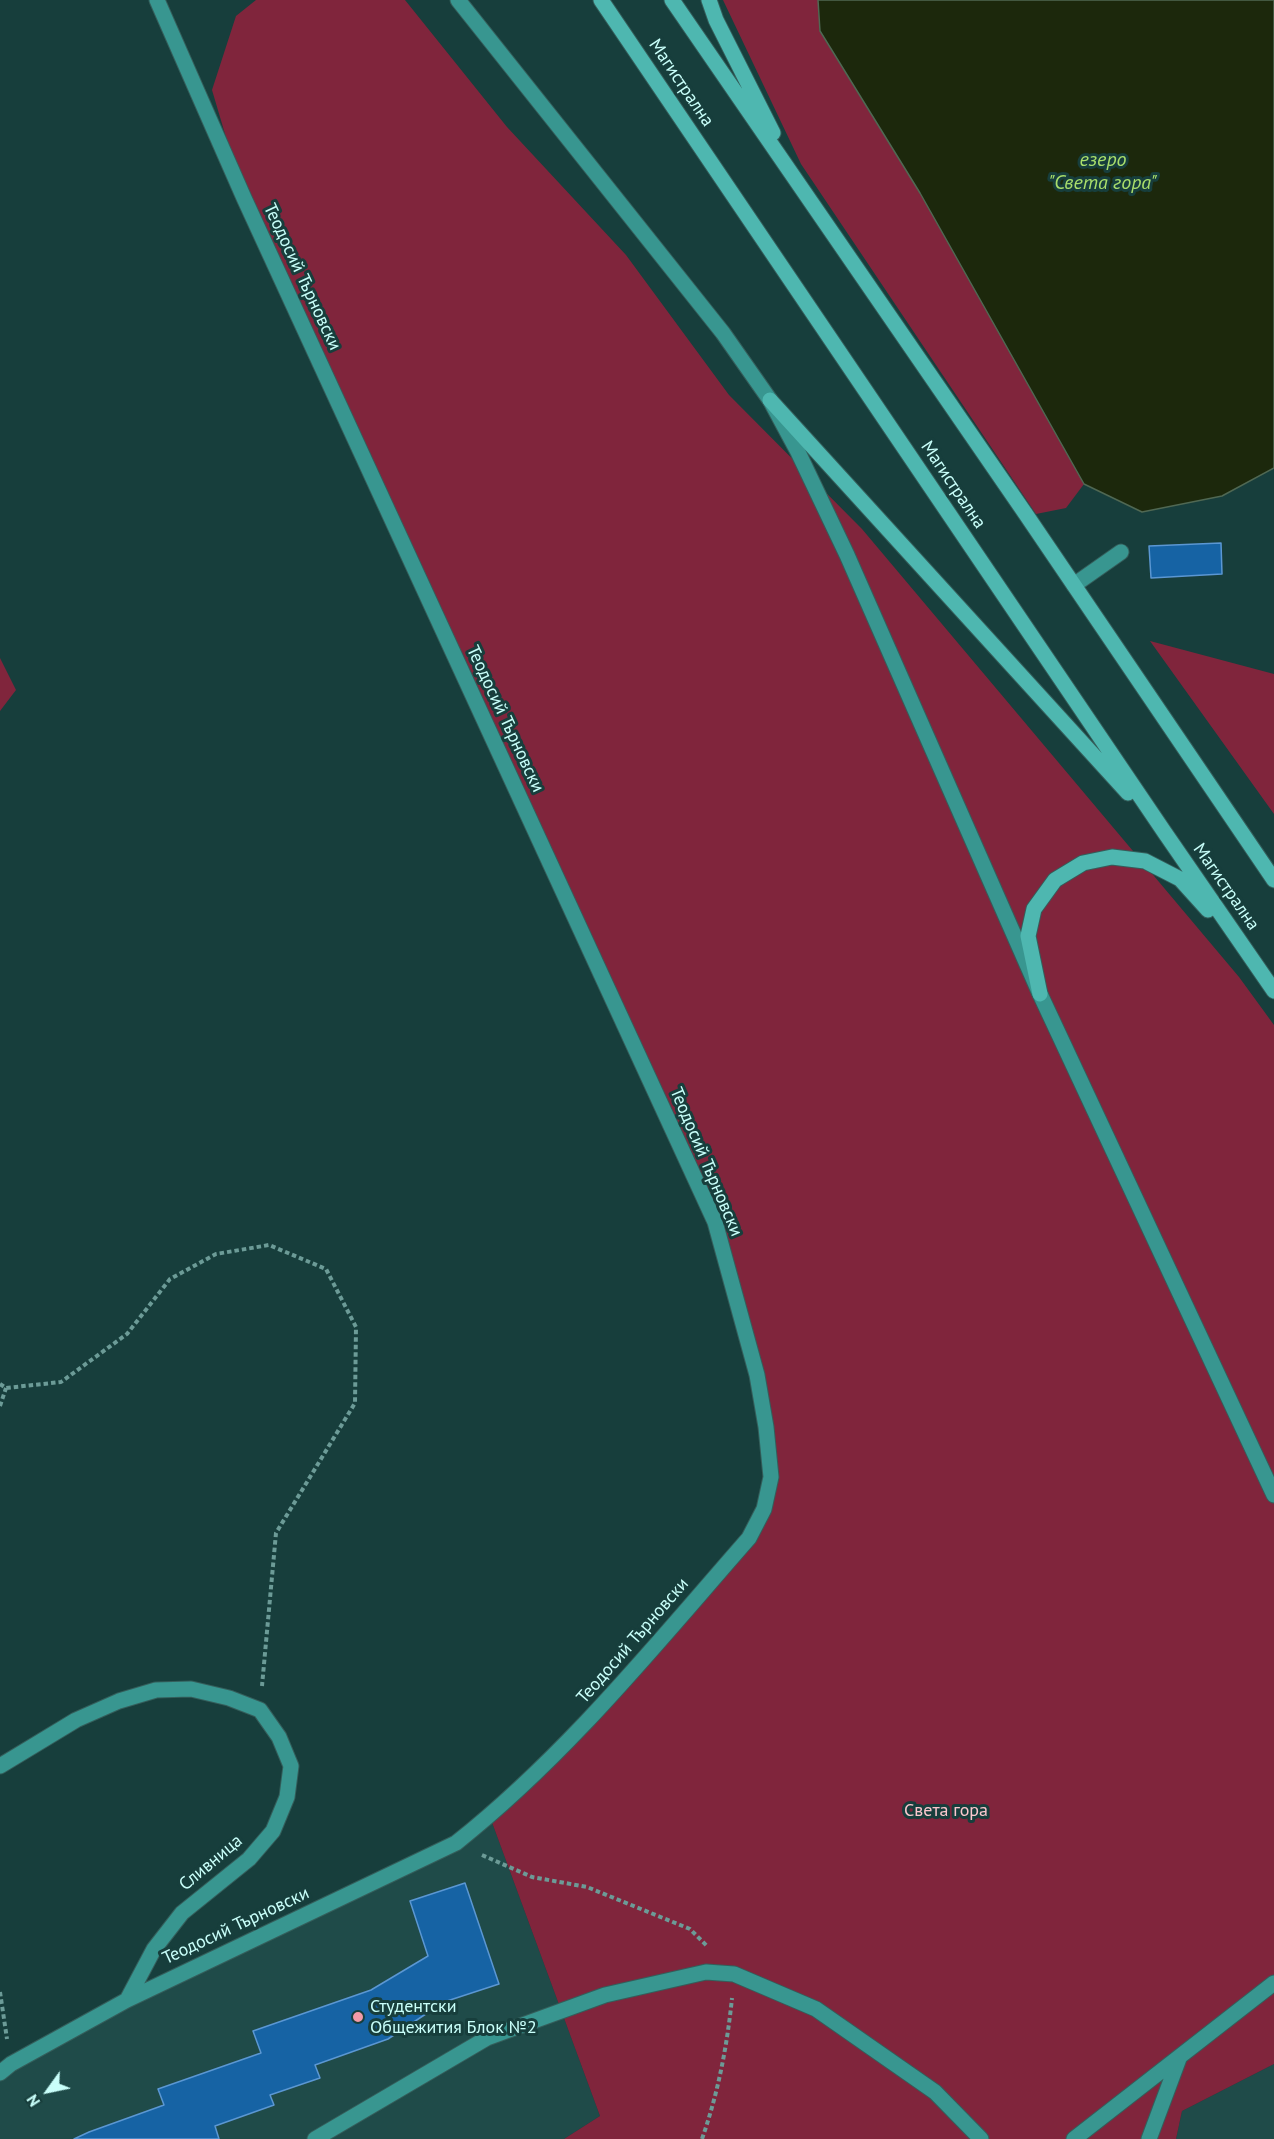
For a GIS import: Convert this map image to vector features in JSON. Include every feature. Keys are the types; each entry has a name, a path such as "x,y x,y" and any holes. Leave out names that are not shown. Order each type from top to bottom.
{"main road":[{"name":"Магистрална","path":"601,0 1274,991"},
{"path":"672,0 1274,880"},
{"path":"709,0 716,20 800,186"},
{"path":"770,400 1165,833"},
{"path":"1040,994 1028,936 1034,909 1055,880 1083,863 1112,857 1145,861 1180,879 1252,960"}],"street":[{"path":"458,0 723,333 770,400 813,482 847,555 1040,994 1274,1495"},
{"name":"Теодосий Търновски","path":"6,2069 127,2000 456,1843 490,1816 580,1730 749,1538 764,1509 771,1478 766,1427 757,1375 715,1222 244,198 162,2"},
{"path":"1074,585 1121,552"},
{"path":"0,1766 76,1720 119,1701 156,1690 191,1689 229,1698 260,1710"},
{"name":"Сливница","path":"127,2000 154,1948 182,1913 249,1859 273,1831 287,1797 291,1767 279,1737 260,1710"},
{"path":"315,2139 487,2038 605,1995 706,1972 734,1974 816,2009 934,2092 981,2139"},
{"path":"1074,2139 1274,1983"},
{"path":"1149,2139 1180,2056"}],"path":[{"path":"0,1384 6,1388 61,1382 126,1334 170,1279 216,1254 269,1245 326,1269 356,1327 355,1403 276,1533 260,1710"},
{"path":"0,1406 6,1388"},
{"path":"456,1843 532,1877 588,1887 690,1929 734,1974 728,2036 715,2099 702,2139"},
{"path":"0,1992 6,2069"}],"shaded area":[{"path":"490,1817 600,2116 564,2139 0,2139 0,2073 11,2064 456,1843"},
{"path":"1274,2064 1274,2139 1176,2139 1182,2111"}],"green space":[{"name":"Света гора","path":"256,0 405,0 507,127 626,255 729,395 862,529 1239,977 1274,1025 1274,2064 1182,2111 1176,2139 564,2139 600,2116 490,1817 580,1730 764,1509 766,1427 715,1222 244,198 212,90 236,16"},
{"path":"723,0 818,0 820,32 920,193 1084,484 1066,508 1036,514 801,164"},
{"path":"1150,641 1274,674 1274,814"},
{"path":"0,658 16,690 0,711"}],"water":[{"name":"езеро \"Света гора\"","path":"818,0 1274,0 1274,468 1222,496 1142,512 1084,484 920,193 820,31"}],"building":[{"path":"1221,543 1222,574 1151,578 1149,546"},
{"name":"Студентски Общежития Блок №2","path":"465,1883 499,1984 444,2002 388,2039 315,2065 320,2078 270,2095 274,2105 215,2126 219,2139 74,2139 164,2105 158,2089 261,2053 253,2031 371,1990 428,1956 410,1901"}],"place":[{"name":"Студентски Общежития Блок №2","path":"358,2017"}]}
